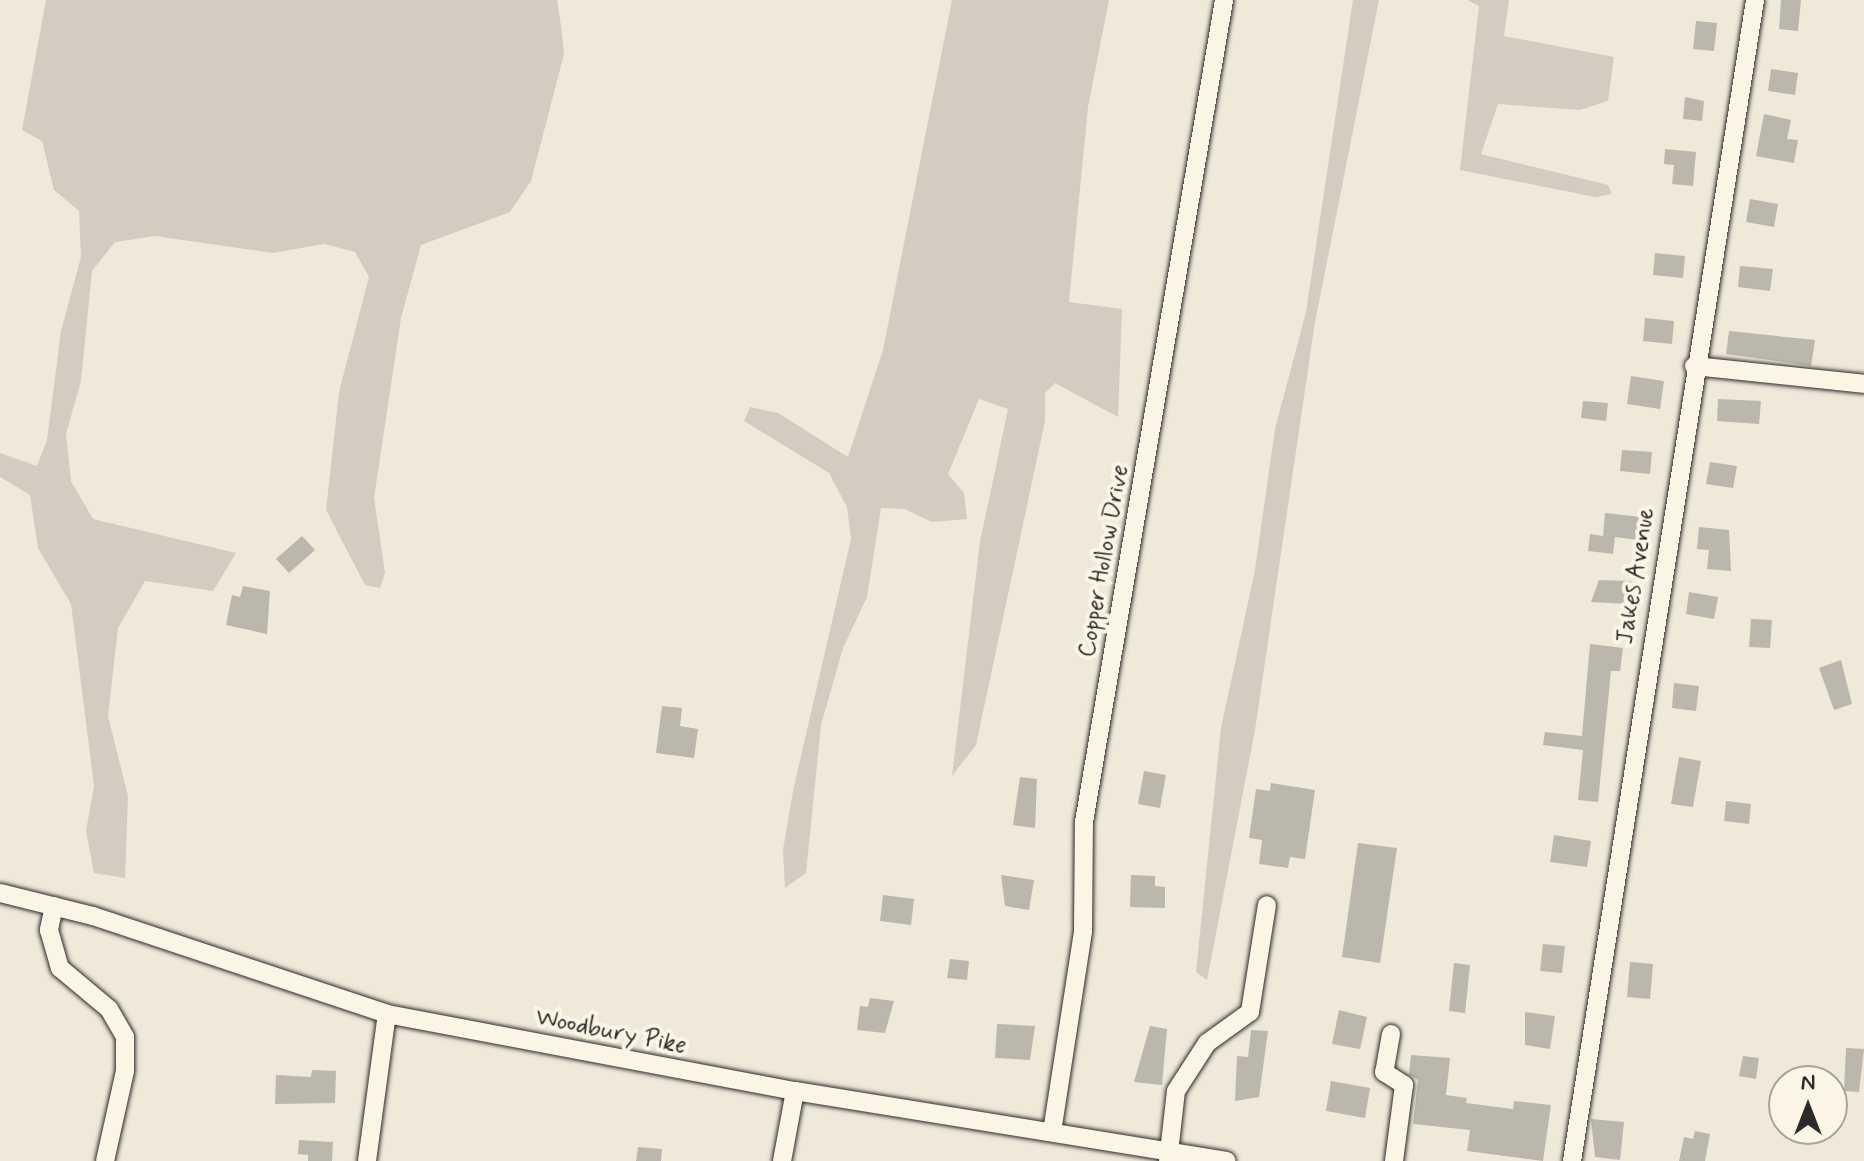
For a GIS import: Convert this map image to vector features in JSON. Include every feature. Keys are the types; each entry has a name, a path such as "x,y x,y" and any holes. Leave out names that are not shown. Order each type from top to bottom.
{"street":[{"name":"Copper Hollow Drive","path":"1052,1132 1083,931 1084,822 1224,0"},
{"name":"Jakes Avenue","path":"1572,1161 1694,366 1755,0"},
{"path":"1694,366 1864,384"},
{"name":"Woodbury Pike","path":"0,893 54,906 387,1014 795,1091 1052,1132 1169,1156 1226,1161"},
{"path":"1169,1156 1176,1091 1207,1043 1250,1012 1267,905"},
{"path":"54,906 50,949 60,968 109,1009 125,1037 125,1071 105,1161"},
{"path":"367,1161 387,1014"},
{"path":"1391,1034 1384,1072 1404,1085 1394,1161"},
{"path":"782,1161 795,1091"}],"shaded area":[{"path":"46,0 557,0 564,54 531,181 510,212 421,245 401,318 374,498 385,573 380,588 365,585 326,510 339,392 369,277 355,252 324,244 273,253 155,236 115,242 92,271 81,381 66,434 71,481 93,519 236,553 213,591 145,581 118,628 108,716 128,796 125,878 94,873 86,831 94,786 71,604 38,548 30,495 0,477 0,453 37,466 47,440 61,331 81,257 79,211 54,190 42,141 22,130"},
{"path":"952,0 1109,0 1088,107 1069,302 1122,309 1118,417 1055,383 1045,393 1045,421 976,745 952,776 980,542 1008,409 979,399 948,474 964,493 967,519 932,522 904,509 881,508 867,597 843,648 821,725 806,873 785,888 783,850 793,791 851,539 847,507 829,473 744,421 750,407 778,413 848,457 883,350"},
{"path":"1353,0 1379,0 1315,322 1255,730 1207,980 1196,972 1221,728 1255,570 1275,429 1306,312"},
{"path":"1467,0 1509,0 1504,36 1614,57 1608,101 1580,110 1498,104 1481,154 1608,185 1612,194 1595,197 1460,170 1479,6"}],"building":[{"path":"1781,0 1801,0 1798,31 1779,29"},
{"path":"1696,21 1717,23 1714,51 1693,49"},
{"path":"1771,69 1798,73 1795,95 1768,91"},
{"path":"1685,97 1704,101 1702,121 1683,119"},
{"path":"1764,114 1791,120 1787,139 1798,140 1794,163 1756,156"},
{"path":"1665,149 1696,152 1693,186 1672,184 1674,165 1664,164"},
{"path":"1750,199 1778,204 1774,227 1746,222"},
{"path":"1655,253 1685,256 1683,278 1653,275"},
{"path":"1740,266 1773,269 1770,291 1738,287"},
{"path":"1645,318 1674,321 1672,344 1643,341"},
{"path":"1729,331 1815,340 1811,366 1726,354"},
{"path":"1631,376 1664,381 1660,409 1627,404"},
{"path":"1718,399 1761,401 1759,424 1717,421"},
{"path":"1583,401 1608,403 1606,421 1581,418"},
{"path":"1622,450 1652,452 1650,474 1620,471"},
{"path":"1710,462 1737,466 1733,488 1706,484"},
{"path":"1605,513 1642,517 1639,540 1615,537 1613,554 1588,551 1590,534 1603,536"},
{"path":"1699,527 1729,530 1731,571 1707,569 1709,550 1697,549"},
{"path":"302,536 315,550 289,573 276,559"},
{"path":"1599,580 1631,581 1630,604 1591,602"},
{"path":"243,586 270,591 267,634 226,625 232,595 240,597"},
{"path":"1689,592 1718,597 1714,619 1686,614"},
{"path":"1751,619 1772,620 1770,648 1749,647"},
{"path":"1590,644 1623,648 1620,671 1611,671 1598,802 1578,800 1583,750 1543,745 1545,732 1582,736"},
{"path":"1841,660 1852,704 1834,710 1819,668"},
{"path":"1674,683 1699,686 1696,711 1672,708"},
{"path":"662,706 682,708 680,726 698,729 694,758 656,753"},
{"path":"1679,757 1701,761 1693,807 1671,804"},
{"path":"1144,771 1166,775 1160,808 1138,804"},
{"path":"1020,777 1037,779 1035,828 1013,825"},
{"path":"1271,783 1315,790 1305,859 1290,857 1288,868 1259,864 1262,840 1249,838 1256,789 1270,791"},
{"path":"1726,801 1751,804 1749,824 1724,821"},
{"path":"1554,835 1591,841 1587,867 1550,862"},
{"path":"1358,843 1397,848 1380,963 1342,957"},
{"path":"1001,875 1034,880 1029,910 1005,906"},
{"path":"1131,875 1155,876 1155,886 1165,887 1165,908 1130,907"},
{"path":"883,895 914,899 911,925 880,921"},
{"path":"1543,944 1565,946 1562,973 1540,971"},
{"path":"950,959 969,961 967,980 947,978"},
{"path":"1630,962 1653,964 1650,999 1627,997"},
{"path":"1454,963 1470,965 1465,1013 1449,1011"},
{"path":"870,998 894,1001 885,1033 857,1030 860,1006 868,1007"},
{"path":"1339,1010 1367,1017 1360,1049 1332,1044"},
{"path":"1525,1012 1555,1016 1550,1049 1525,1045"},
{"path":"997,1024 1035,1026 1030,1060 995,1058"},
{"path":"1150,1026 1167,1029 1162,1085 1134,1082"},
{"path":"1251,1030 1268,1031 1259,1097 1235,1101 1237,1056 1248,1057"},
{"path":"1846,1048 1864,1049 1859,1092 1848,1091 1848,1065 1845,1065"},
{"path":"1411,1055 1450,1058 1446,1095 1467,1098 1466,1103 1513,1109 1514,1101 1551,1105 1543,1161 1467,1151 1470,1130 1413,1124 1418,1080 1409,1074"},
{"path":"1743,1056 1759,1058 1756,1079 1739,1076"},
{"path":"312,1070 336,1071 335,1103 275,1104 276,1075 311,1077"},
{"path":"1331,1081 1370,1088 1365,1118 1326,1111"},
{"path":"1591,1119 1624,1122 1620,1160 1595,1157"},
{"path":"1695,1131 1710,1134 1705,1161 1679,1161 1684,1137 1693,1139"},
{"path":"299,1140 333,1142 332,1161 308,1161 308,1155 298,1154"},
{"path":"638,1147 662,1149 661,1161 636,1161"}]}
